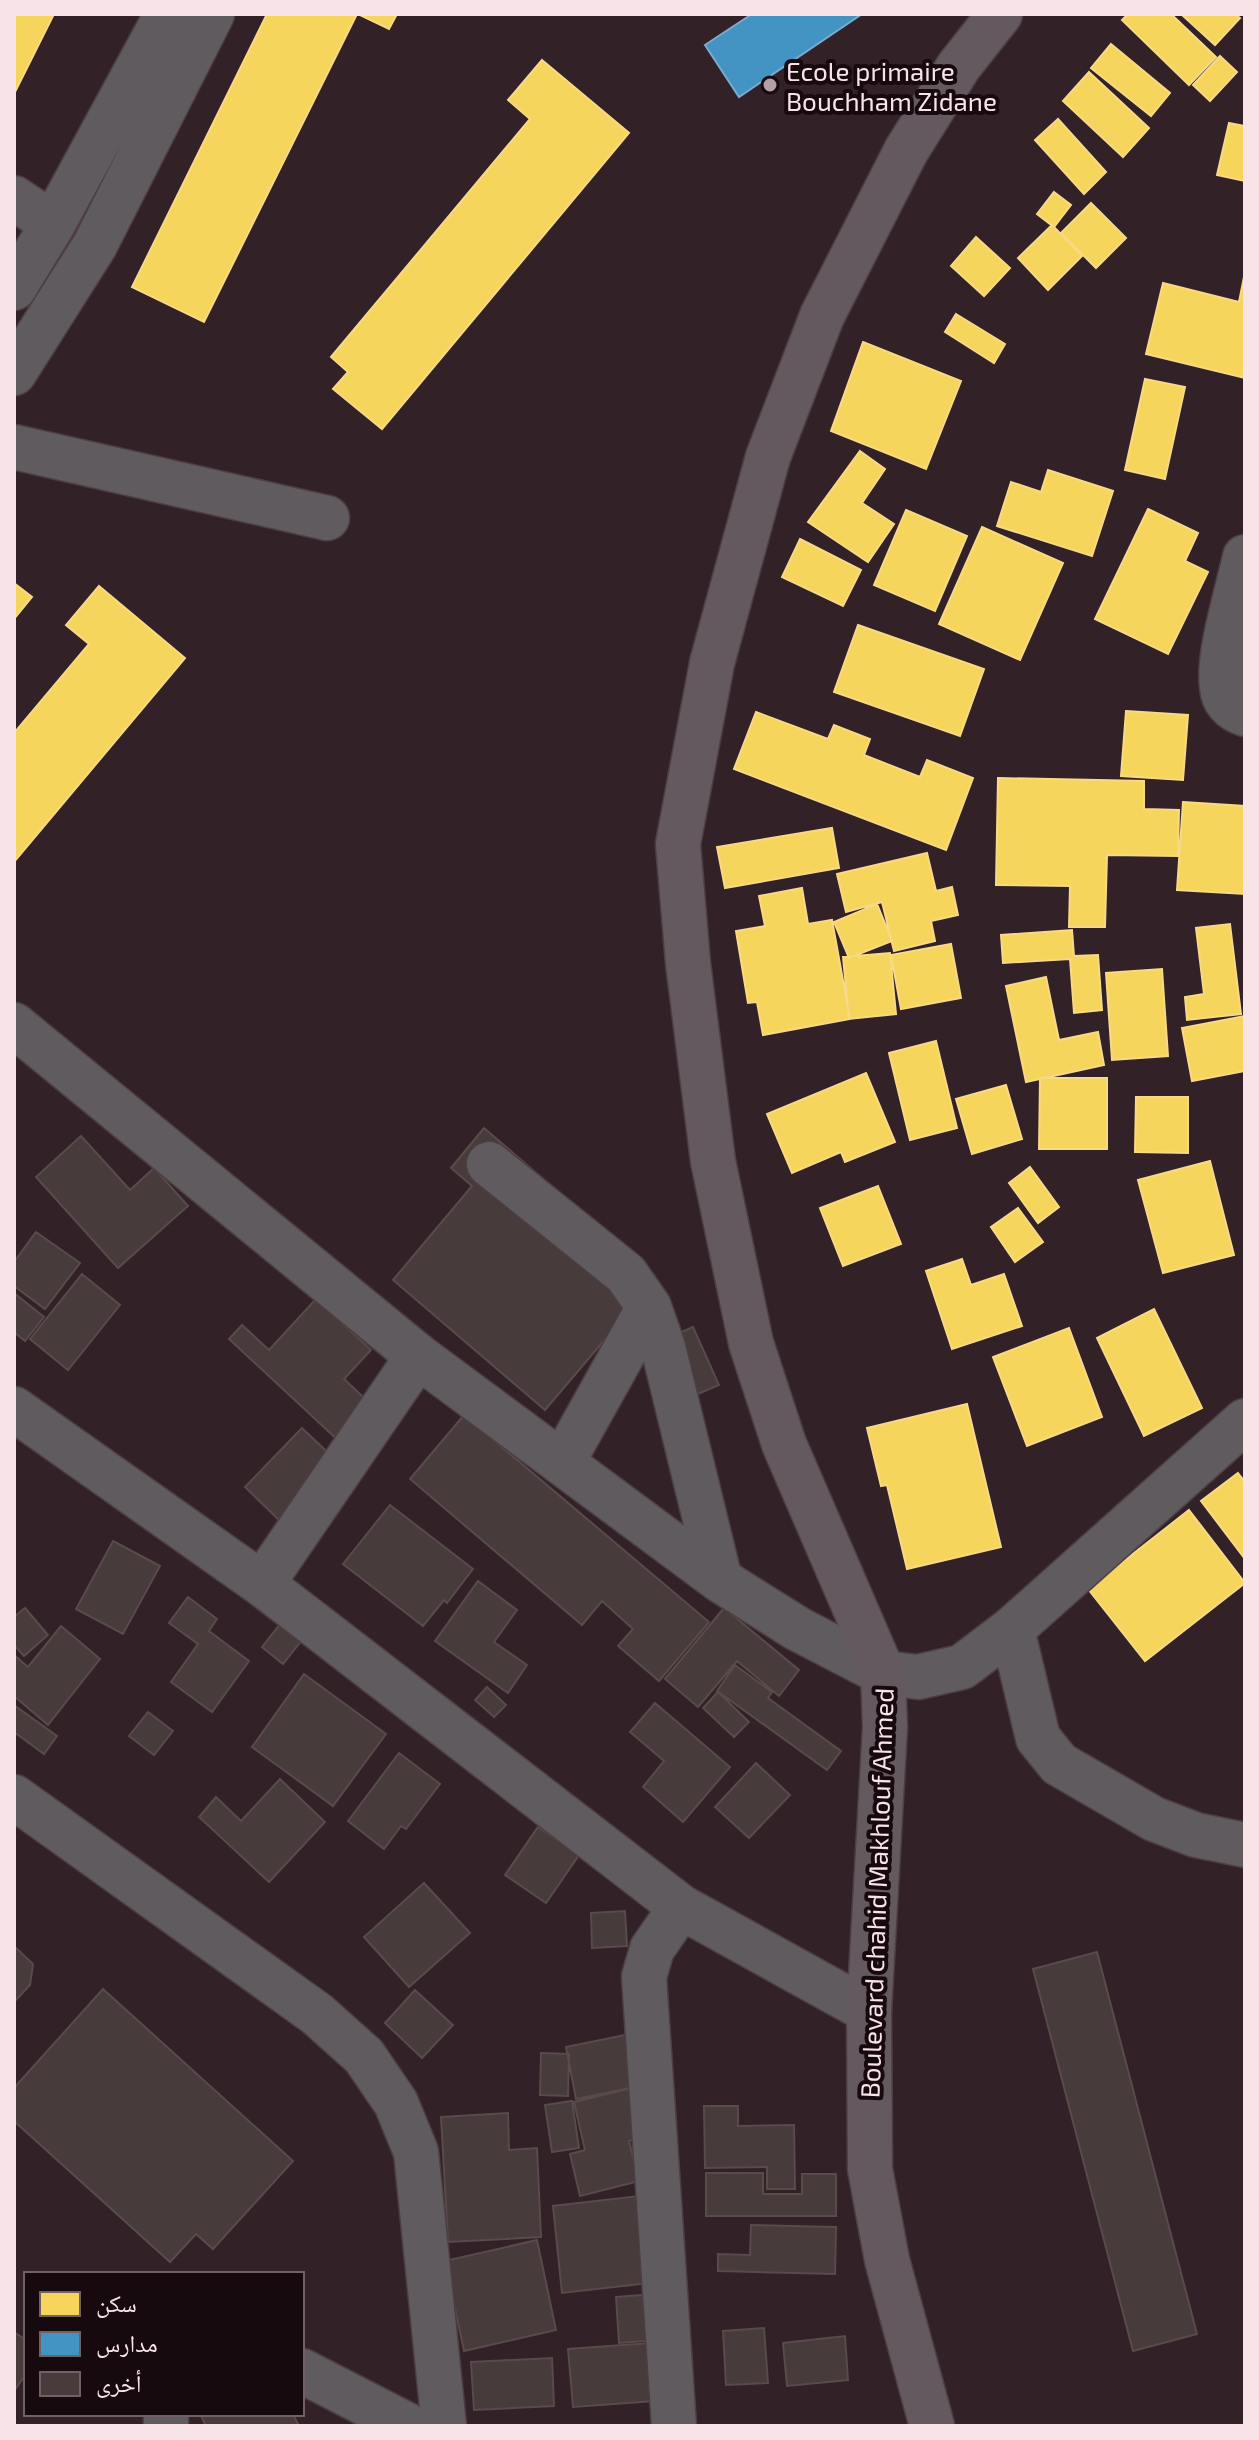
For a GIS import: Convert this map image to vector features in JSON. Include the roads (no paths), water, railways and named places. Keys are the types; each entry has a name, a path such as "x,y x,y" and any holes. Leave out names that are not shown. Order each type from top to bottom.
{"main road":[{"name":"Boulevard chahid Makhlouf Ahmed","path":"932,2426 887,2260 870,2169 869,2011 885,1739 883,1673 784,1444 751,1343 713,1161 688,963 678,844 712,663 768,457 822,316 906,151 959,66 1000,14"}],"street":[{"path":"14,288 53,224 167,14"},
{"path":"14,373 95,245 212,14"},
{"path":"14,198 53,224"},
{"path":"14,447 327,518"},
{"path":"1245,557 1221,664 1222,689 1227,703 1245,714"},
{"path":"14,1025 418,1356 720,1580 798,1629 883,1673 918,1677 962,1667 1012,1629 1245,1421"},
{"path":"489,1164 626,1274 649,1307 663,1347 720,1580"},
{"path":"562,1463 649,1307"},
{"path":"262,1584 418,1356"},
{"path":"14,1409 262,1584 681,1907 869,2011"},
{"path":"1012,1629 1038,1738 1059,1764 1154,1819 1196,1835 1245,1845"},
{"path":"14,1797 317,2014 364,2056 396,2103 416,2152 444,2426"},
{"path":"674,2426 644,1977 652,1949 681,1907"},
{"path":"304,2372 409,2426"}],"place":[{"name":"Ecole primaire Bouchham Zidane","path":"770,85"}]}
